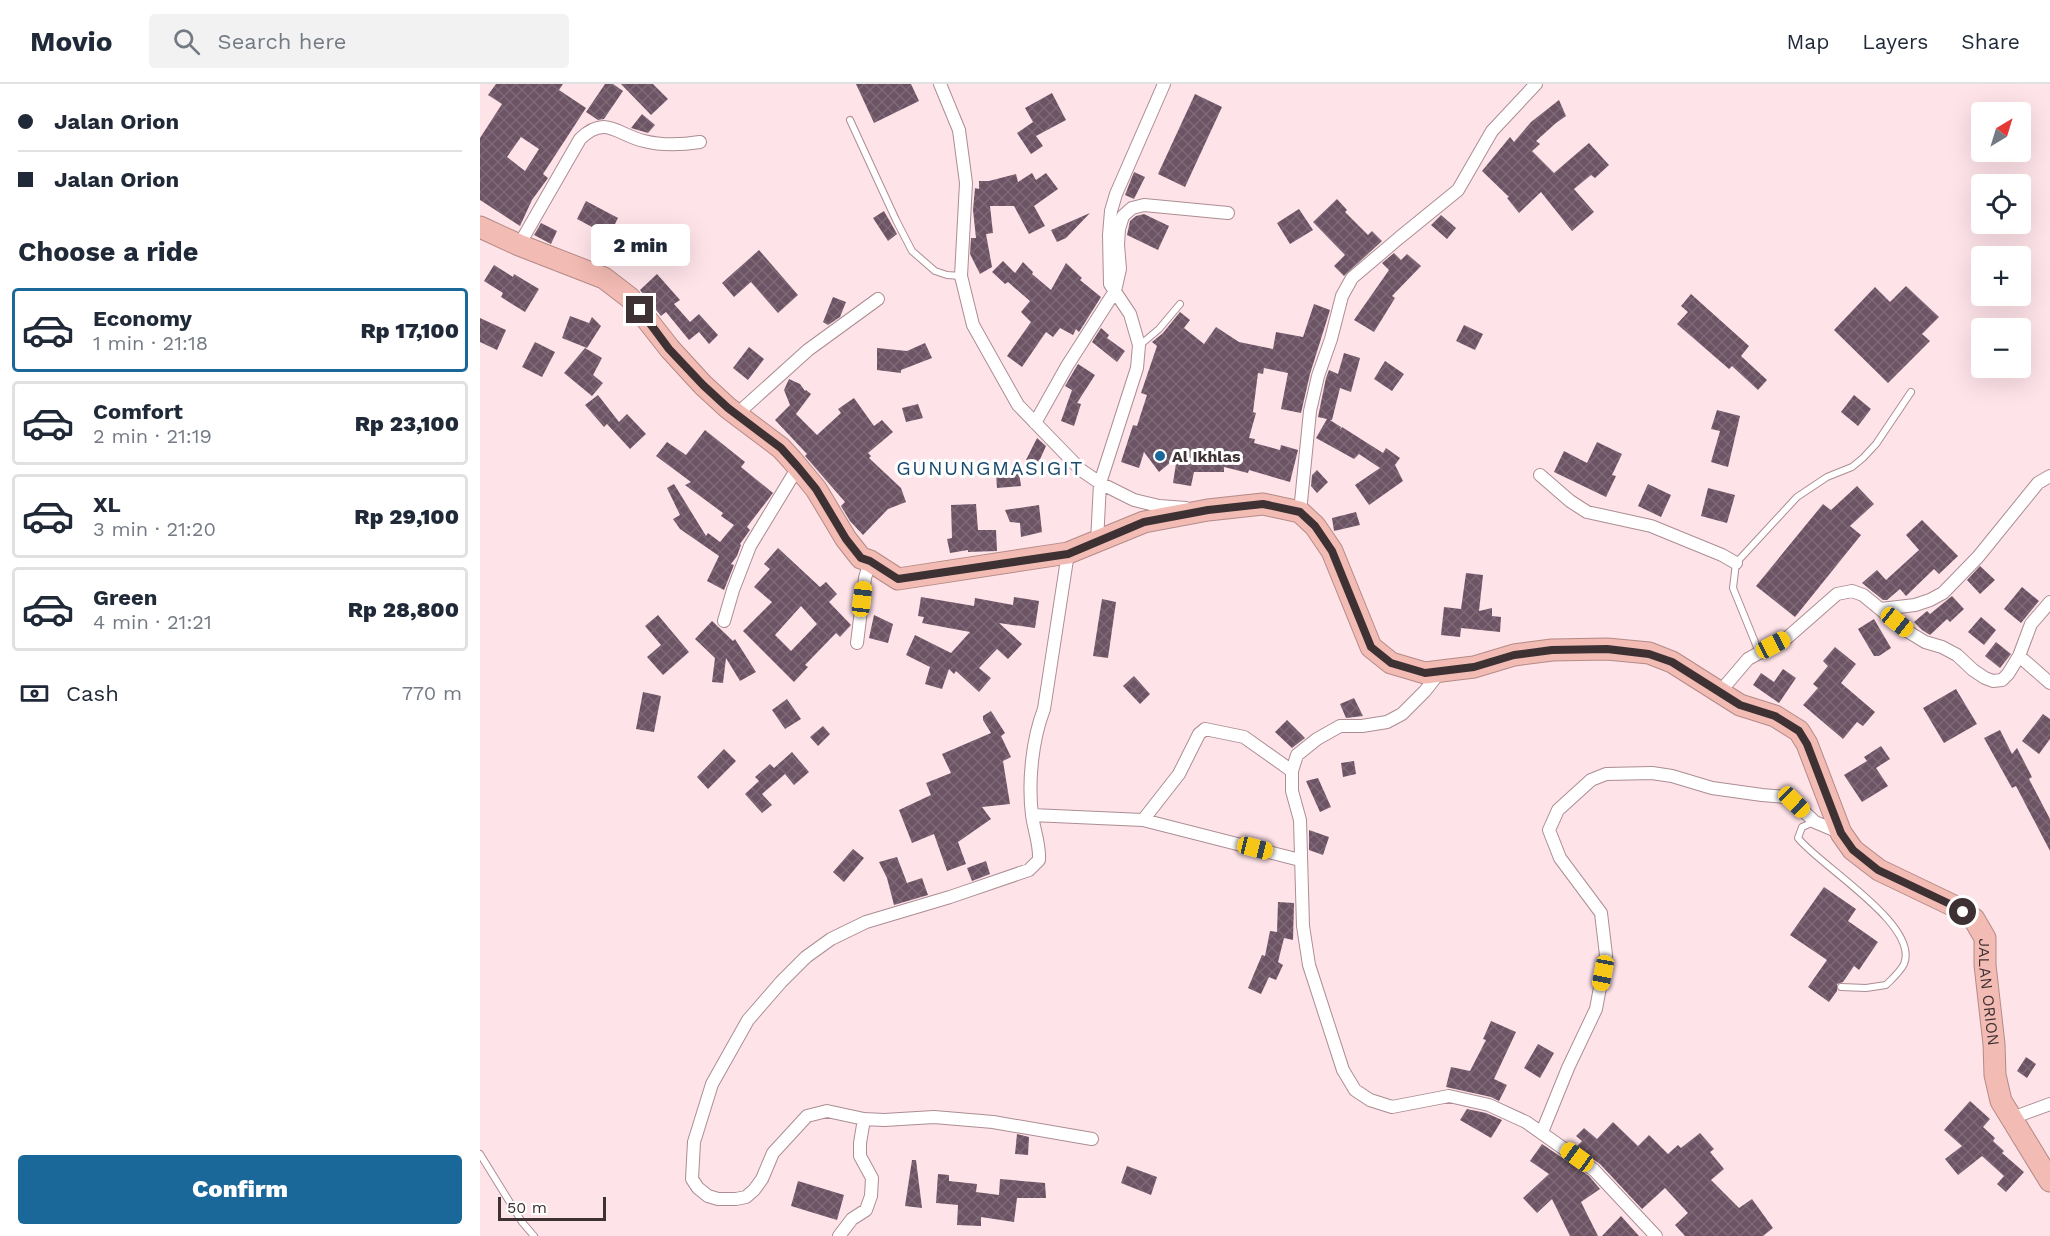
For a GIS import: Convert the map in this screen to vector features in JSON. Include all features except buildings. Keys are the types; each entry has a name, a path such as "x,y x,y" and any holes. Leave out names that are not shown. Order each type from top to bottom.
{"highway":[{"path":"480,227 519,245 604,278 630,298 669,349 703,385 728,408 781,448 798,467 816,489 846,539 861,558 870,561 898,579 1068,554 1144,522 1208,510 1263,504 1300,512"},
{"name":"JALAN ORION","path":"1300,512 1315,526 1332,551 1371,647 1391,663 1425,673 1474,667 1514,655 1552,650 1607,649 1649,654 1672,662 1740,705 1775,716 1799,731 1807,744 1841,833 1853,850 1878,870 1952,905 1974,919 1985,938 1985,965 1994,1044 1995,1076 2001,1101 2050,1181"}],"street":[{"path":"940,84 959,130 966,183 961,276 973,325 1018,405 1081,470 1100,483 1134,500 1159,506 1208,510"},
{"path":"1097,542 1100,483 1137,368 1139,345 1130,314 1110,284 1111,211 1116,194 1164,84"},
{"path":"1300,512 1310,411 1342,296 1352,278 1458,190 1492,131 1536,84"},
{"path":"519,245 580,139 587,132 597,127 606,127 655,144 677,145 700,142"},
{"path":"1035,423 1066,366 1115,291 1120,269 1119,229 1124,216 1132,208 1144,205 1228,213"},
{"path":"737,414 808,350 878,299"},
{"path":"724,621 750,546 798,467"},
{"path":"1540,475 1570,501 1587,512 1651,526 1736,563"},
{"path":"1881,609 1915,605 1943,593 1978,557 2038,483 2050,476"},
{"path":"1068,554 1044,710 1037,727 1032,774 1032,815 1040,847 1039,860 1029,870 866,922 831,939 806,957 748,1020 712,1084 694,1142 692,1179 708,1196 727,1199 746,1197 762,1179 773,1153 807,1116 827,1111 864,1119 934,1117 993,1122 1092,1139"},
{"path":"857,643 865,578 870,561"},
{"path":"1719,693 1748,658 1788,637 1837,594 1852,591 1863,595 1907,631 1925,642 1957,655 1985,678 1993,681 2002,680 2008,674 2019,656 2031,624 2050,602"},
{"path":"2019,656 2050,683"},
{"path":"1440,672 1402,714 1387,722 1362,726 1340,726 1317,739 1297,755 1292,771 1292,791 1300,820 1303,926 1309,965 1343,1070 1355,1090 1370,1100 1392,1107 1449,1096 1489,1105 1526,1122 1594,1170 1656,1236"},
{"path":"1143,820 1179,774 1198,734 1205,729 1244,737 1292,771"},
{"path":"1542,1132 1568,1068 1596,1009 1606,955 1601,913 1560,858 1553,840 1550,830 1558,810 1591,780 1606,774 1652,773 1672,776 1712,788 1785,797 1794,802 1815,822 1841,833"},
{"path":"1032,815 1143,820 1300,860"},
{"path":"2012,1118 2050,1104"},
{"path":"839,1236 852,1219 866,1210 871,1196 872,1178 860,1156 864,1119"}],"lane":[{"path":"850,120 912,251 935,272 961,276"},
{"path":"1139,345 1159,329 1180,304"},
{"path":"1759,652 1733,588 1736,563 1797,497 1827,477 1852,466 1863,458 1876,444 1911,392"},
{"path":"1815,822 1802,828 1798,838 1806,849 1887,918 1900,936 1905,948 1904,963 1886,985 1866,988 1841,987"},
{"path":"480,1154 511,1206 534,1236"}],"place":[{"name":"Al Ikhlas","path":"1160,456"}],"district":[{"name":"GUNUNGMASIGIT","path":"990,468"}],"route":[{"path":"640,310 669,349 703,385 728,408 781,448 798,467 816,489 846,539 861,558 870,561 898,579 1068,554 1144,522 1208,510 1263,504 1300,512 1315,526 1332,551 1371,647 1391,663 1425,673 1474,667 1514,655 1552,650 1607,649 1649,654 1672,662 1740,705 1775,716 1799,731 1807,744 1841,833 1853,850 1878,870 1899,882 1963,912"}]}
